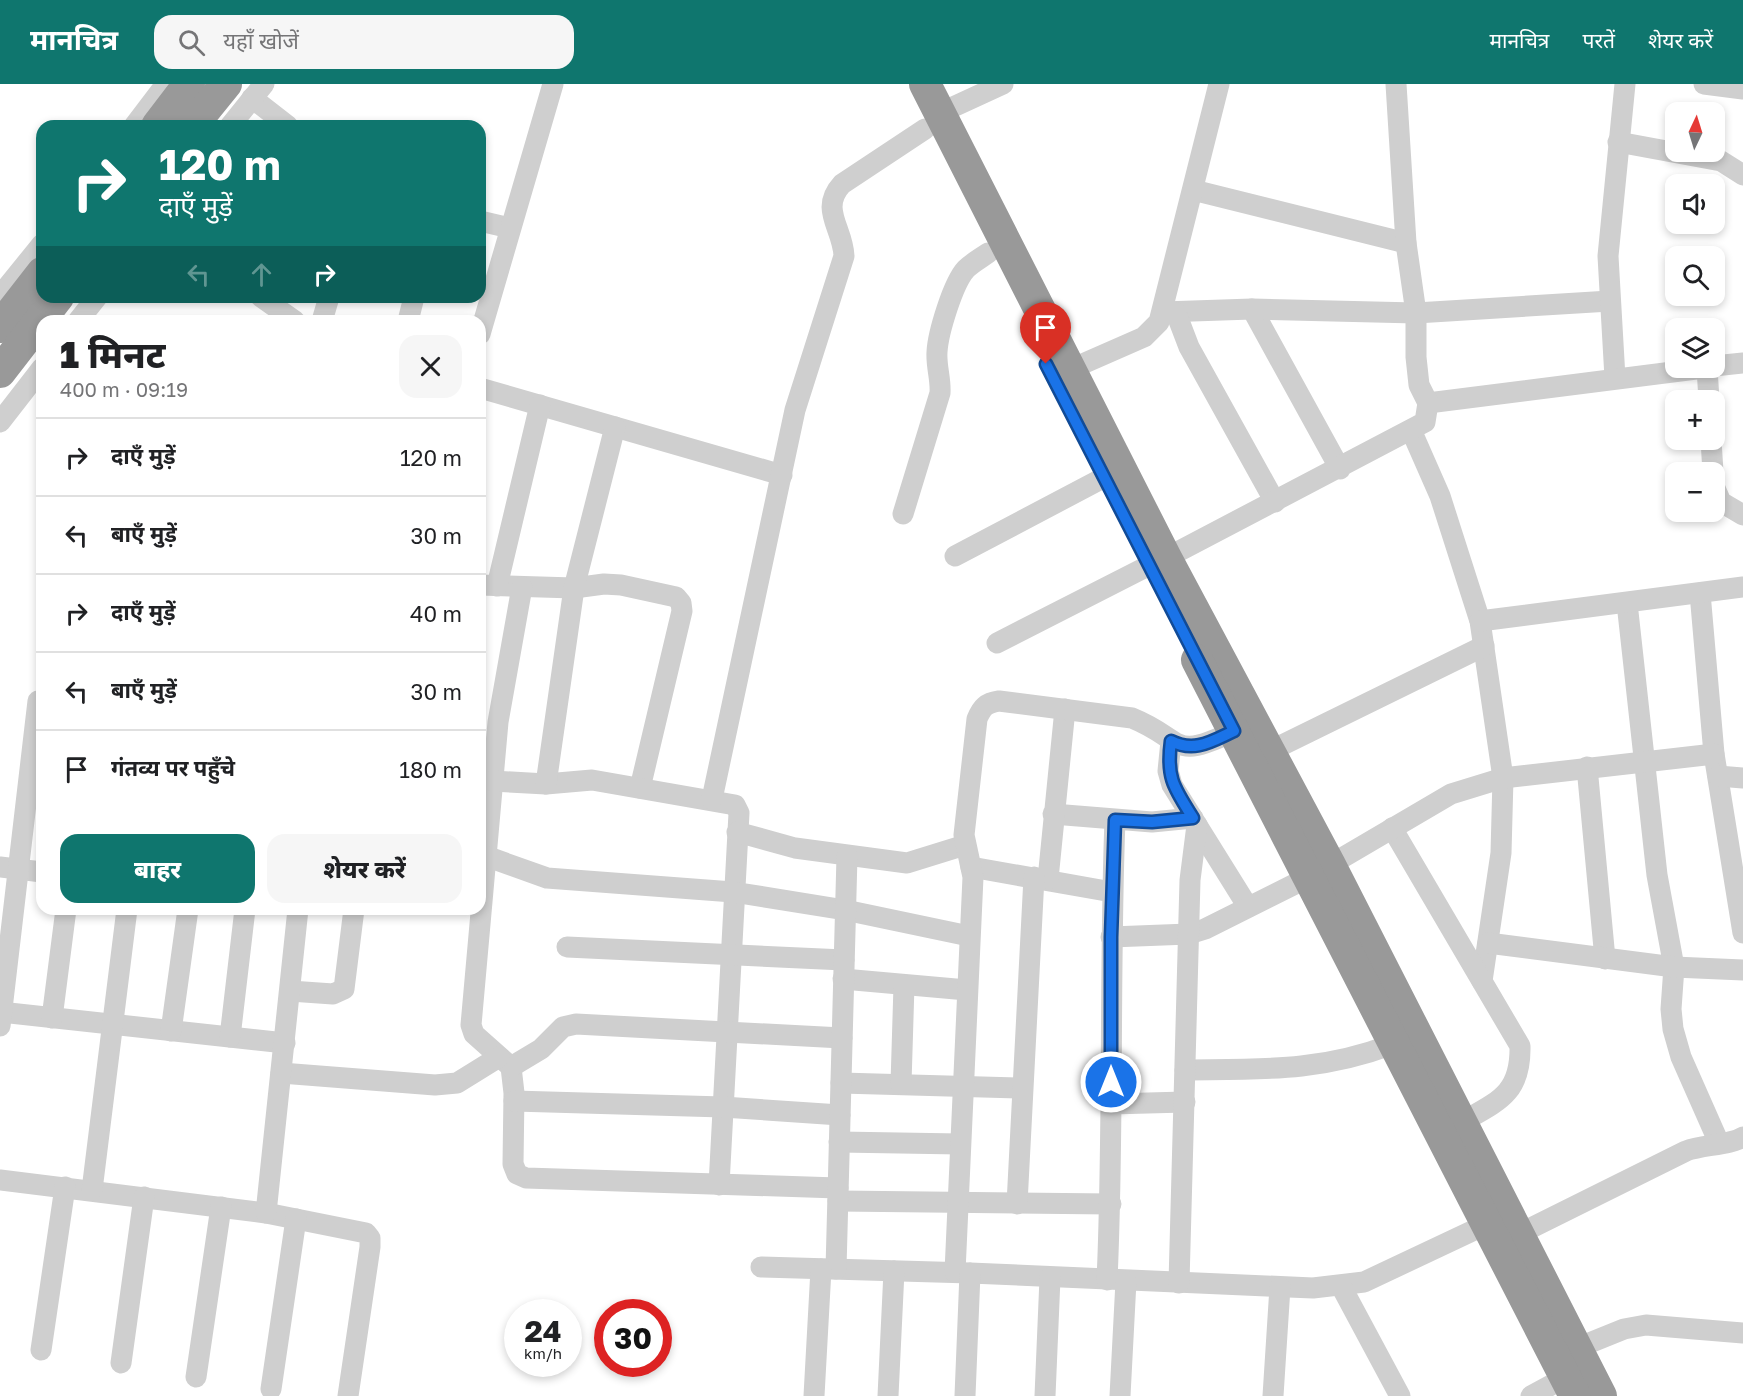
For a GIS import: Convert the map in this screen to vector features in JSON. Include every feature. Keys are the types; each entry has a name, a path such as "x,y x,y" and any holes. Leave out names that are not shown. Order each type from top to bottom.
{"highway":[{"path":"162,120 189,84"},
{"path":"902,84 932,121 1071,369 1234,731 1320,871 1462,1122 1601,1396"},
{"path":"925,84 932,121 988,253 1103,478 1157,562 1270,751 1394,1044 1570,1387"},
{"path":"201,120 247,89"},
{"path":"0,327 36,281"},
{"path":"44,315 53,303"},
{"path":"0,372 36,325"}],"street":[{"path":"139,120 166,84"},
{"path":"485,315 553,84"},
{"path":"712,800 795,410 844,256 844,245 830,202 833,194 842,184 932,121 1003,84"},
{"path":"1071,369 1144,337 1169,313 1193,190 1219,84"},
{"path":"997,643 1340,469 1425,422 1428,403 1419,385 1416,313 1406,243 1396,84"},
{"path":"1615,378 1608,256 1625,84"},
{"path":"1704,84 1743,89"},
{"path":"233,120 247,89 281,120"},
{"path":"1618,142 1720,161 1743,175"},
{"path":"1193,190 1406,243"},
{"path":"486,222 510,228"},
{"path":"0,296 36,251"},
{"path":"903,514 940,393 941,381 936,350 950,300 958,280 966,269 988,253"},
{"path":"1169,313 1252,309 1416,313 1610,301"},
{"path":"83,315 92,303"},
{"path":"270,303 286,315"},
{"path":"1252,309 1340,469"},
{"path":"1169,313 1275,502"},
{"path":"1725,365 1743,363"},
{"path":"1428,403 1665,372"},
{"path":"0,422 36,376"},
{"path":"486,390 782,475"},
{"path":"540,405 488,586 574,588 604,584 621,585 665,592 676,597 681,603 677,632 640,788"},
{"path":"546,784 574,588 615,427"},
{"path":"1411,430 1440,496 1480,621 1503,778 1501,853 1482,981"},
{"path":"955,556 1103,478"},
{"path":"1725,504 1743,515"},
{"path":"486,825 498,722 522,587"},
{"path":"1480,621 1743,587"},
{"path":"1700,593 1714,754 1743,933"},
{"path":"1627,603 1642,762 1657,875 1674,966 1671,1009 1674,1029 1681,1057 1719,1143"},
{"path":"1270,751 1484,646"},
{"path":"965,1396 963,1273 958,1204 972,867 965,845 965,819 974,741 981,708 999,701 1132,718 1183,747 1194,747 1234,731"},
{"path":"1017,1204 1021,1088 1041,878 1053,814 1065,709"},
{"path":"36,713 9,868 1,1017 52,1018 285,1043"},
{"path":"1171,741 1168,771 1172,785 1248,908"},
{"path":"1111,937 1189,934 1206,929 1320,871 1451,794 1503,778 1714,754"},
{"path":"1587,767 1605,959"},
{"path":"1718,776 1743,778"},
{"path":"492,781 546,784 592,780 735,805 739,813 719,1185"},
{"path":"1053,814 1115,820 1195,822"},
{"path":"1115,820 1111,937 1111,1204 1117,1280 1120,1396"},
{"path":"1179,1283 1191,871 1195,822"},
{"path":"1392,828 1520,1046 1520,1066 1515,1085 1499,1101 1462,1122"},
{"path":"737,832 795,848 908,862 965,845"},
{"path":"486,856 547,878 733,892 845,910 969,936"},
{"path":"814,1396 838,1194 847,856"},
{"path":"972,867 1112,892"},
{"path":"9,868 36,871"},
{"path":"52,1018 65,915"},
{"path":"92,1190 126,915"},
{"path":"171,1031 187,915"},
{"path":"230,1037 244,915"},
{"path":"266,1213 297,915"},
{"path":"290,991 333,994 344,989 353,915"},
{"path":"478,915 471,1025 474,1034 505,1062 514,1101 513,1164 517,1173 525,1178 719,1185 958,1204 1111,1204"},
{"path":"1488,943 1605,959 1743,970"},
{"path":"567,946 730,956 844,970 904,985 967,990"},
{"path":"901,1084 904,985"},
{"path":"281,1073 435,1085 457,1083 505,1062 527,1059 563,1027 576,1024 842,1038"},
{"path":"1185,1070 1319,1066 1356,1058 1394,1044"},
{"path":"841,1083 1021,1088"},
{"path":"514,1101 723,1107 840,1114"},
{"path":"1111,1104 1185,1102"},
{"path":"1519,1234 1686,1151 1731,1142 1743,1137"},
{"path":"839,1142 960,1144"},
{"path":"0,1180 266,1213 359,1230 370,1238 348,1396"},
{"path":"41,1350 65,1187"},
{"path":"122,1363 144,1197"},
{"path":"196,1377 220,1207"},
{"path":"271,1389 296,1219"},
{"path":"761,1267 1280,1287 1341,1286 1364,1282 1398,1268 1487,1224"},
{"path":"888,1396 894,1271"},
{"path":"1045,1396 1050,1278"},
{"path":"1341,1286 1400,1396"},
{"path":"1274,1396 1280,1287"},
{"path":"1577,1348 1624,1329 1646,1325 1743,1333"},
{"path":"1531,1396 1570,1387"}],"route":[{"path":"1046,364 1110,494 1234,731 1194,747 1183,747 1171,741 1168,771 1172,785 1193,818 1152,822 1115,820 1111,937 1111,1082"}]}
